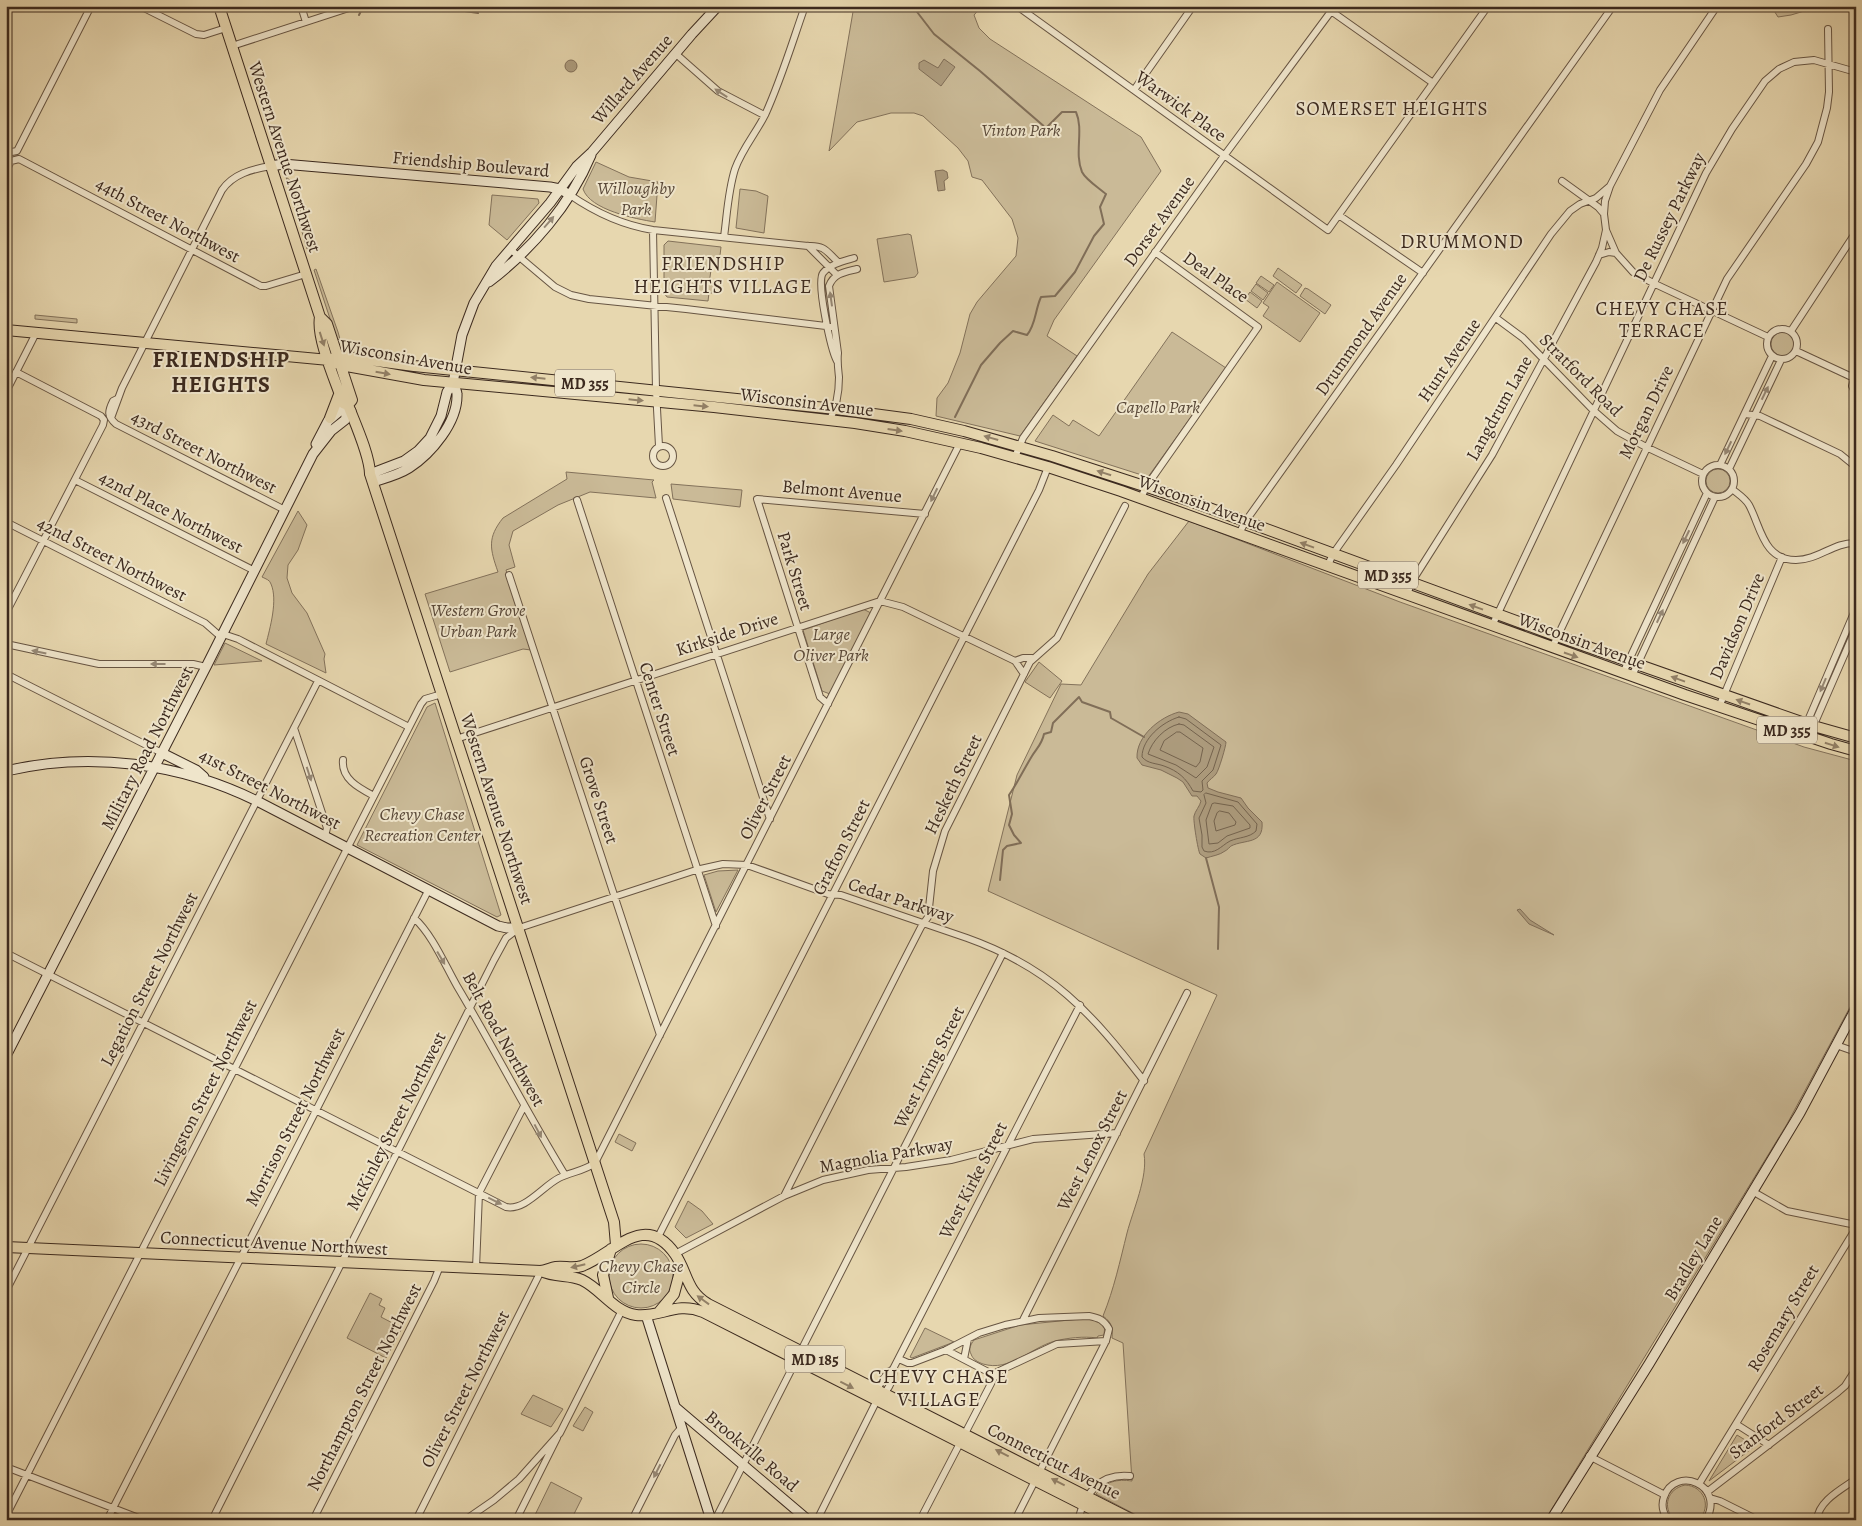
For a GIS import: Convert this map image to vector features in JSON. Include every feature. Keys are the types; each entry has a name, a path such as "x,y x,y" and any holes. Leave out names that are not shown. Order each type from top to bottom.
{"main road":[{"name":"Western Avenue Northwest","path":"219,6 320,317 318,326 336,361 352,400 349,410"},
{"name":"Willard Avenue","path":"453,383 466,321 474,303 496,266 560,190 577,166 592,152 718,6"},
{"name":"Willard Avenue","path":"486,285 518,256 564,205 578,183 592,152"},
{"name":"Friendship Boulevard","path":"271,166 283,164 550,187 570,195"},
{"path":"6,330 336,361"},
{"name":"Western Avenue Northwest","path":"336,361 343,403 349,410 370,468 371,478 614,1222 613,1247"},
{"name":"Wisconsin Avenue","path":"336,361 455,370 656,390 836,409 933,423 1018,446 1146,487 1724,696 1810,725 1856,738"},
{"name":"Wisconsin Avenue","path":"336,361 453,383 657,402 829,421 905,431 960,443 1048,467 1141,498 1552,648 1719,707 1856,751"},
{"path":"371,478 404,461 422,448 436,427 453,383"},
{"path":"371,478 398,473 420,460 440,440 452,416 457,394 453,383"},
{"path":"330,418 340,392"},
{"path":"445,403 452,416"},
{"path":"330,418 341,410 349,410"},
{"name":"Military Road Northwest","path":"313,454 331,431 345,420 349,410"},
{"name":"Military Road Northwest","path":"6,1056 155,768 313,454 318,438 330,418"},
{"path":"162,753 168,770"},
{"name":"41st Street Northwest","path":"162,753 197,770 206,779 257,800 500,926 519,928"},
{"path":"6,771 74,762 124,763 168,770 206,779"},
{"name":"Bradley Lane","path":"1551,1520 1800,1113 1856,1008"},
{"path":"614,1222 635,1236"},
{"path":"644,1235 658,1239 675,1254 681,1268 674,1294 659,1312 646,1315 632,1314 622,1310 608,1298 603,1275 613,1247 635,1236 644,1235"},
{"name":"Connecticut Avenue Northwest","path":"6,1247 541,1271 557,1267 572,1268 582,1266 613,1247"},
{"name":"Connecticut Avenue","path":"681,1268 692,1290 701,1300 799,1355"},
{"name":"Connecticut Avenue Northwest","path":"541,1271 551,1276 579,1278 608,1298"},
{"name":"Connecticut Avenue","path":"659,1312 685,1307 696,1309 880,1394 1037,1477 1086,1501 1133,1520"},
{"path":"646,1315 711,1520"},
{"name":"Brookville Road","path":"674,1407 808,1520"},
{"name":"Connecticut Avenue","path":"1086,1501 1113,1520"}],"street":[{"path":"7,153 17,151 91,6"},
{"path":"140,6 196,34 204,35 226,28"},
{"path":"301,6 306,22"},
{"path":"232,46 355,6"},
{"path":"724,237 734,171 764,116 779,81 805,6"},
{"name":"Warwick Place","path":"1017,6 1328,230 1340,216"},
{"path":"1134,90 1194,6"},
{"path":"1423,273 1340,216 1488,6"},
{"name":"Drummond Avenue","path":"1240,534 1245,522 1613,6"},
{"path":"1717,6 1660,90 1610,186 1605,200 1606,230 1616,253 1633,272 1768,337"},
{"path":"1333,9 1433,84"},
{"name":"Dorset Avenue","path":"1015,458 1018,446 1155,252 1333,9"},
{"name":"Morgan Drive","path":"1552,648 1646,447 1736,264 1812,154 1818,142 1829,92 1828,30"},
{"path":"676,54 718,91 764,116"},
{"name":"De Russey Parkway","path":"1492,626 1653,283 1718,150 1765,82 1779,69 1794,62 1814,60 1856,72"},
{"name":"44th Street Northwest","path":"6,171 11,161 19,159 262,286 306,274"},
{"path":"6,613 103,425 117,404 117,399 222,190 228,183 240,175 271,166"},
{"path":"1562,181 1604,214"},
{"name":"Hunt Avenue","path":"1328,565 1333,554 1496,318 1541,247 1570,211 1601,194 1610,186"},
{"name":"Friendship Boulevard","path":"570,195 593,210 631,226 653,230 817,246 823,248 838,262"},
{"path":"653,230 659,446"},
{"name":"Langdrum Lane","path":"1407,595 1411,583 1492,455 1599,255 1606,230"},
{"path":"1791,331 1856,232"},
{"path":"808,246 837,275"},
{"path":"510,249 554,287 571,295 589,299 831,326"},
{"name":"Deal Place","path":"1146,487 1258,327 1155,252"},
{"path":"1599,255 1609,252 1616,253"},
{"path":"829,421 836,409 839,376 838,353 821,280 823,274 838,262 854,258"},
{"path":"831,326 829,286 831,281 837,275 857,269"},
{"name":"Stratford Road","path":"1496,318 1517,333 1544,358 1593,410 1617,430 1646,447 1703,474"},
{"path":"1778,329 1791,331 1797,341 1796,351 1791,357 1781,360 1772,356 1767,349 1768,337 1778,329"},
{"path":"6,392 36,333"},
{"path":"1796,351 1855,376 1852,386 1856,394"},
{"path":"1720,465 1772,356"},
{"path":"1729,469 1781,360"},
{"name":"43rd Street Northwest","path":"16,372 285,510"},
{"path":"1745,414 1760,416 1840,454 1856,468"},
{"name":"Oliver Street","path":"595,1163 960,443"},
{"path":"1720,465 1729,469 1734,478 1732,489 1724,496 1715,497 1707,494 1702,482 1703,474 1711,466 1720,465"},
{"name":"Grafton Street","path":"658,1239 1039,490 1048,467"},
{"name":"42nd Place Northwest","path":"75,480 255,571"},
{"path":"1141,498 1146,487"},
{"path":"1732,489 1744,498 1748,504 1761,536 1767,545 1782,557 1807,559 1835,546 1848,543 1856,544"},
{"path":"1633,663 1668,574 1707,494"},
{"path":"1627,674 1677,578 1715,497"},
{"path":"666,498 770,819"},
{"name":"Belmont Avenue","path":"757,499 925,514"},
{"name":"Park Street","path":"757,499 820,698 828,704"},
{"name":"Center Street","path":"576,500 696,870 716,926"},
{"name":"Hesketh Street","path":"784,1196 902,964 928,917 936,860 945,831 1032,658 1057,638 1124,506"},
{"name":"42nd Street Northwest","path":"6,522 409,727"},
{"name":"Davidson Drive","path":"1719,707 1782,557"},
{"path":"1668,574 1677,578"},
{"name":"Grove Street","path":"509,575 660,1036"},
{"path":"880,601 903,607 1014,661 1024,674"},
{"name":"Kirkside Drive","path":"456,739 880,601"},
{"path":"1806,736 1810,725 1809,718 1855,610"},
{"path":"1810,725 1816,720 1856,628"},
{"path":"6,644 96,664 193,664 206,667"},
{"path":"1014,661 1032,658"},
{"path":"1832,663 1840,666"},
{"name":"41st Street Northwest","path":"6,674 162,753"},
{"name":"Legation Street Northwest","path":"6,1291 318,681"},
{"name":"Livingston Street Northwest","path":"6,1516 409,727 423,701 442,694"},
{"path":"294,728 327,828 325,836"},
{"path":"343,760 343,768 348,779 357,787 374,796"},
{"name":"Cedar Parkway","path":"519,928 696,870 723,864 747,865 924,923 1003,953 1049,980 1080,1005 1108,1035 1144,1081"},
{"name":"Morrison Street Northwest","path":"107,1520 429,889"},
{"name":"Belt Road Northwest","path":"414,918 422,926 470,1008 564,1176"},
{"name":"McKinley Street Northwest","path":"212,1520 506,938 519,928"},
{"path":"6,953 506,1207 515,1208 520,1206 554,1181 588,1168 595,1163"},
{"name":"West Irving Street","path":"715,1520 1003,953"},
{"name":"West Lenox Street","path":"1023,1320 1188,993"},
{"name":"West Kirke Street","path":"818,1520 880,1394 894,1374 894,1369 899,1359 1080,1005"},
{"path":"1836,1045 1856,1052"},
{"path":"476,1268 479,1193 524,1106"},
{"name":"Magnolia Parkway","path":"675,1254 784,1196 831,1178 868,1170 951,1160 1046,1137 1117,1133"},
{"path":"1752,1191 1787,1211 1856,1226"},
{"name":"Rosemary Street","path":"1699,1484 1856,1226"},
{"name":"Northampton Street Northwest","path":"313,1520 440,1266"},
{"name":"Oliver Street Northwest","path":"416,1520 541,1271"},
{"path":"516,1520 622,1310"},
{"path":"899,1359 909,1364 946,1350 979,1333 1023,1320 1089,1316 1099,1318 1105,1322 1109,1329 1106,1341 1015,1520"},
{"path":"964,1359 968,1339"},
{"path":"920,1520 994,1375 1000,1370 1057,1344 1106,1341"},
{"path":"946,1350 994,1375"},
{"name":"Stanford Street","path":"1709,1495 1845,1386 1856,1369"},
{"path":"1736,1424 1769,1445"},
{"path":"632,1520 675,1435 681,1428"},
{"path":"465,1520 498,1496 528,1468 560,1433"},
{"path":"1589,1456 1664,1495"},
{"path":"6,1467 144,1520"},
{"path":"528,1468 539,1473"},
{"path":"1078,1520 1086,1501 1097,1485 1107,1478 1130,1476"},
{"path":"1817,1520 1818,1510 1823,1504 1856,1479"},
{"path":"1668,1520 1663,1511 1662,1502 1664,1495 1676,1483 1692,1481 1699,1484 1709,1495 1758,1520"},
{"path":"1706,1520 1711,1506 1709,1495"}],"green space":[{"name":"Vinton Park","path":"854,6 982,6 974,15 979,28 990,39 1141,137 1161,171 1054,320 1047,336 1077,356 1020,436 936,416 937,398 948,383 960,353 970,314 977,302 1016,256 1018,238 1012,219 982,180 972,177 968,161 958,148 923,116 914,113 891,113 857,122 829,151"},
{"path":"1771,6 1821,6 1778,17"},
{"name":"Willoughby Park","path":"596,162 629,177 658,182 655,222 614,212 595,203 587,196 583,189"},
{"path":"286,177 291,181 312,248 307,249"},
{"path":"740,189 756,191 768,196 764,233 736,228"},
{"path":"492,195 538,199 539,203 507,240 489,225"},
{"path":"911,235 918,273 915,277 884,282 877,239"},
{"path":"668,241 721,247 719,264 712,263 709,284 715,285 714,293 709,293 708,301 667,297 664,293 664,245"},
{"path":"1278,268 1302,285 1296,293 1273,276"},
{"path":"316,269 338,332 340,339 337,340 314,270"},
{"path":"1261,276 1274,285 1269,292 1256,283"},
{"path":"1277,282 1320,313 1300,342 1263,316 1269,307 1263,303"},
{"path":"1256,284 1268,293 1263,300 1251,291"},
{"path":"1305,288 1331,305 1325,314 1300,296"},
{"path":"1250,292 1262,301 1257,308 1245,299"},
{"path":"35,315 77,319 77,323 35,319"},
{"name":"Capello Park","path":"1172,332 1226,368 1148,477 1035,441 1053,415 1069,426 1073,420 1099,436"},
{"path":"1783,332 1792,335 1795,344 1792,353 1783,356 1774,353 1771,344 1774,335"},
{"path":"1713,469 1723,469 1730,476 1730,486 1723,493 1713,493 1706,486 1706,476"},
{"name":"Western Grove Urban Park","path":"566,472 654,480 652,482 656,498 590,492 558,505 513,531 509,545 515,567 506,570 531,650 523,649 450,672 425,594 498,572 493,557 492,538 498,525 503,518 567,479"},
{"path":"671,484 742,490 740,507 673,499"},
{"path":"298,511 307,525 298,550 288,565 287,578 292,593 307,613 325,654 326,673 266,644 273,614 274,598 270,583 262,577"},
{"path":"1189,521 1400,602 1804,747 1856,761 1856,996 1787,1124 1545,1520 1146,1520 1096,1494 1104,1486 1112,1482 1121,1480 1132,1481 1123,1343 1112,1338 1111,1325 1103,1316 1114,1285 1142,1183 1145,1163 1144,1154 1217,995 988,891 1017,775 1061,684 1081,685 1148,574"},
{"name":"Large Oliver Park","path":"863,609 871,613 830,694 822,691 803,630"},
{"path":"225,643 262,661 214,665"},
{"path":"1039,662 1062,681 1050,698 1025,682"},
{"name":"Chevy Chase Recreation Center","path":"435,703 501,915 497,917 357,845 427,707"},
{"path":"738,870 716,912 704,875 718,871"},
{"path":"619,1134 636,1143 632,1151 615,1142"},
{"path":"688,1201 702,1211 713,1224 686,1238 675,1227"},
{"name":"Chevy Chase Circle","path":"635,1244 647,1244 664,1253 671,1264 673,1276 671,1288 664,1299 647,1308 635,1308 623,1303 614,1294 609,1282 609,1270 614,1258 623,1249"},
{"path":"370,1293 382,1299 379,1305 385,1308 381,1317 402,1328 386,1358 347,1338"},
{"path":"1090,1318 1105,1324 1104,1335 1097,1338 1087,1337 1055,1341 1002,1365 993,1366 978,1362 970,1352 970,1347 974,1340 1020,1325"},
{"path":"925,1328 954,1342 912,1358 910,1357"},
{"path":"533,1395 563,1409 551,1427 521,1414"},
{"path":"585,1407 593,1412 583,1431 573,1426"},
{"path":"1737,1435 1755,1446 1709,1481"},
{"path":"551,1482 582,1498 571,1520 539,1520 534,1517"},
{"path":"1685,1485 1697,1489 1704,1498 1705,1509 1699,1520 1674,1520 1668,1510 1667,1504 1670,1494"}],"water":[{"path":"944,59 955,67 941,86 919,69 919,63 924,60 938,68"},
{"path":"571,60 577,66 571,72 565,66"},
{"path":"943,170 947,172 948,178 944,181 945,190 938,191 935,171"},
{"path":"1179,712 1188,714 1226,742 1217,772 1207,783 1208,788 1241,798 1262,822 1262,829 1257,838 1236,844 1221,854 1206,858 1199,852 1194,823 1195,814 1201,801 1197,796 1192,796 1183,782 1161,770 1142,765 1137,758 1140,742 1150,729 1164,718"},
{"path":"1520,909 1530,920 1554,935 1529,924 1517,910"}],"waterway":[{"path":"359,15 361,11 382,6"},
{"path":"431,6 478,13"},
{"path":"893,6 914,8 934,34 1046,128 1062,112 1076,112 1079,126 1079,157 1082,172 1106,194 1100,207 1104,224 1094,236 1075,272 1055,296 1041,297 1032,326 1027,335 1013,331 981,365 955,417"},
{"path":"1000,880 1003,850 1007,846 1021,843 1009,825 1012,814 1009,795 1041,743 1044,734 1051,732 1053,723 1079,697 1082,702 1110,712 1111,718 1144,737"},
{"path":"1206,858 1219,907 1218,949"}],"district":[{"name":"SOMERSET HEIGHTS","path":"1392,108"},
{"name":"DRUMMOND","path":"1462,241"},
{"name":"FRIENDSHIP HEIGHTS VILLAGE","path":"723,274"},
{"name":"CHEVY CHASE TERRACE","path":"1662,319"},
{"name":"FRIENDSHIP HEIGHTS","path":"221,372"},
{"name":"CHEVY CHASE VILLAGE","path":"939,1388"}]}
